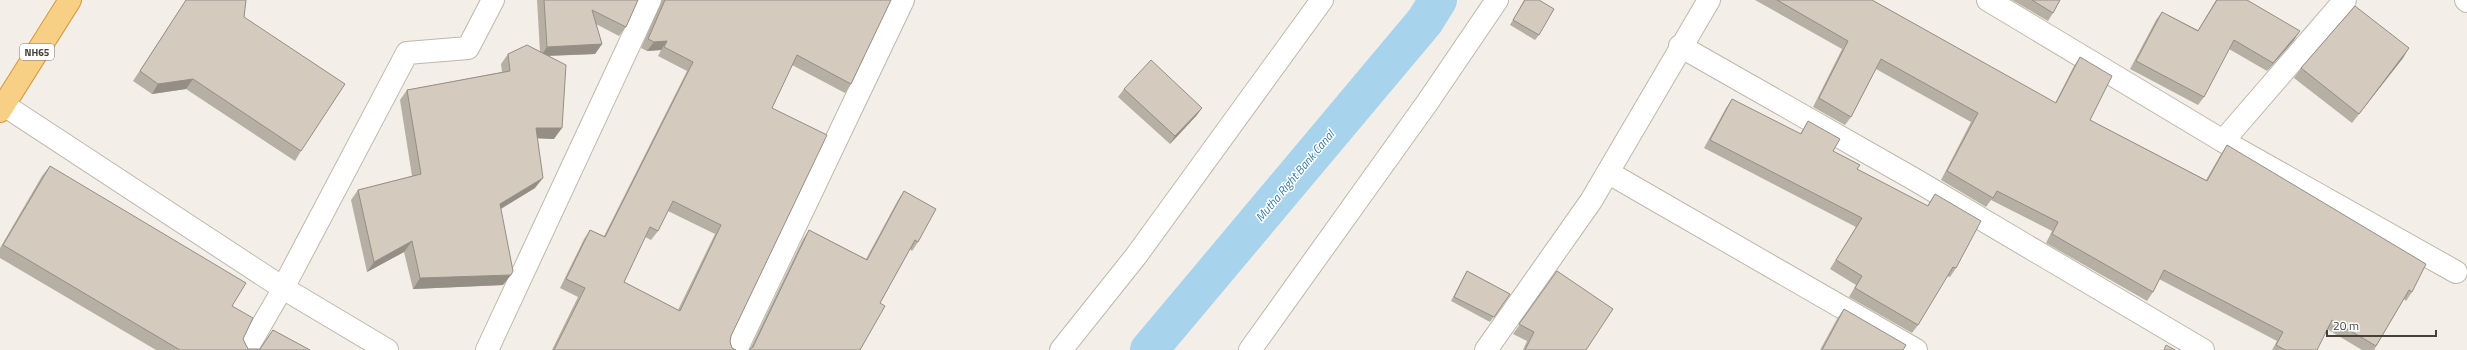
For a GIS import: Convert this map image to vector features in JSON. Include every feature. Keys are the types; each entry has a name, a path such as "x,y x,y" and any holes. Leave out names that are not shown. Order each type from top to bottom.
{"highway":[{"name":"NH65","path":"2,108 70,0"}],"street":[{"path":"283,288 408,53 468,48 493,0"},
{"path":"487,350 650,0"},
{"path":"736,350 903,0"},
{"path":"1061,350 1136,256 1322,0"},
{"path":"1250,350 1427,103 1497,0"},
{"path":"1486,350 1609,173 1680,46 1709,0"},
{"path":"1988,0 2223,141 2456,272"},
{"path":"2223,141 2344,0"},
{"path":"1680,46 1912,178 2203,350"},
{"path":"2,108 283,288 387,350"},
{"path":"1609,173 1916,350"}],"lane":[{"path":"247,350 283,288"}],"building":[{"path":"186,0 246,0 244,17 345,84 301,151 193,79 158,84 140,71"},
{"path":"544,0 638,0 626,27 592,10 602,44 547,47"},
{"path":"665,0 891,0 851,84 797,55 772,108 827,135 731,336 730,342 732,348 736,350 554,350 585,288 566,279 590,230 605,237 693,62 664,47 667,41 654,42 648,39","holes":["673,201 721,225 680,311 624,282 650,227 658,231"]},
{"path":"1525,0 1539,0 1554,9 1539,35 1513,20"},
{"path":"1777,0 1872,0 2056,103 2080,57 2112,76 2090,120 2207,181 2227,145 2426,264 2412,292 2409,290 2376,346 2332,320 2317,350 2285,350 2276,345 2283,332 2164,270 2153,292 2052,234 2058,222 1997,191 1993,198 1947,171 1978,113 1881,59 1851,117 1819,98 1848,41"},
{"path":"2032,0 2060,0 2053,13"},
{"path":"2217,0 2247,0 2300,31 2273,63 2234,40 2204,97 2136,61 2162,12 2198,31"},
{"path":"2355,6 2409,48 2359,114 2301,68"},
{"path":"527,45 566,65 562,128 536,128 543,178 500,204 513,271 511,275 420,278 412,241 374,262 358,190 421,174 407,90 510,71 508,54"},
{"path":"1151,60 1202,108 1175,136 1124,89"},
{"path":"1732,99 1801,134 1808,121 1840,139 1833,151 1860,165 1857,169 1928,206 1935,194 1981,221 1956,268 1953,267 1918,325 1855,288 1862,276 1836,260 1862,218 1710,140"},
{"path":"50,166 246,283 232,306 253,318 243,339 248,349 260,349 273,330 310,350 180,350 3,245"},
{"path":"904,191 936,209 918,242 915,240 880,303 885,306 860,350 749,350 753,347 809,230 867,260"},
{"path":"1467,271 1510,294 1494,317 1454,297"},
{"path":"1557,271 1613,309 1586,350 1525,350 1534,332 1519,324"},
{"path":"1844,309 1906,345 1903,350 1822,350"},
{"path":"2166,345 2175,350 2164,350"}],"waterway":[{"name":"Mutha Right Bank Canal","path":"1149,350 1425,21 1438,0"}]}
